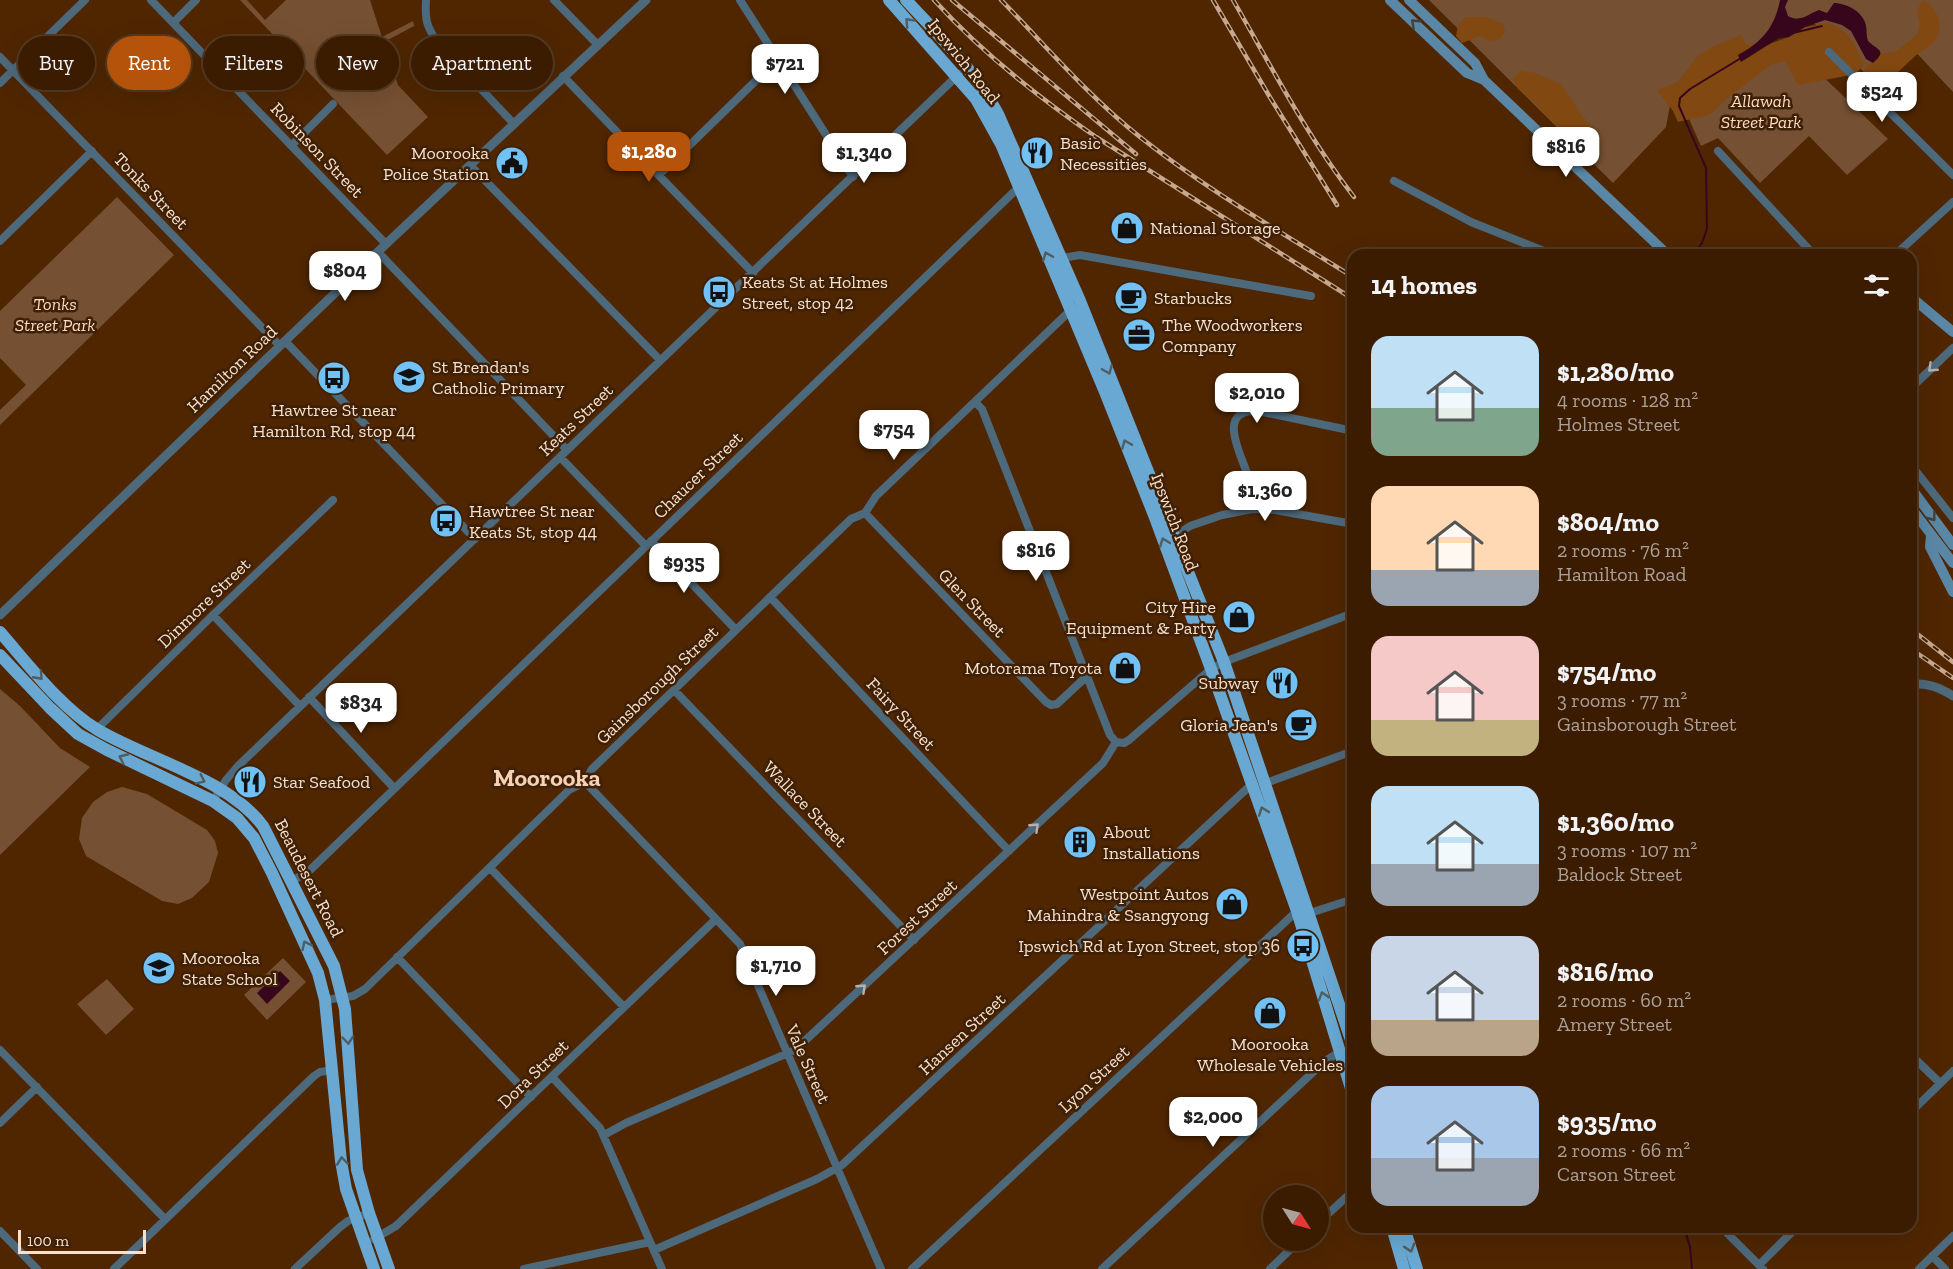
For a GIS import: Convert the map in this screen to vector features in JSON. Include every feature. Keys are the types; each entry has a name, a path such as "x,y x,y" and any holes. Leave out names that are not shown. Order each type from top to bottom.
{"highway":[{"name":"Ipswich Road","path":"889,0 957,76 987,116 1019,187 1154,515 1253,783 1347,1015"},
{"name":"Ipswich Road","path":"906,0 967,66 986,91 1080,301 1224,662 1266,783 1304,912 1347,1075"},
{"name":"Beaudesert Road","path":"0,632 84,721 221,789 244,804 259,819 333,966 343,998 357,1170 369,1214 389,1269"},
{"name":"Beaudesert Road","path":"0,655 57,716 78,734 106,750 213,801 247,828 260,849 308,949 326,1000 341,1161 346,1189 374,1269"},
{"path":"1394,1233 1404,1269"},
{"path":"1406,1233 1417,1269"}],"main road":[{"path":"1390,0 1467,73 1484,80"},
{"path":"1409,0 1475,63 1484,80 1662,249"},
{"path":"1917,302 1953,332"},
{"path":"1917,496 1953,545"},
{"path":"1917,515 1953,563"},
{"path":"1932,534 1930,547 1953,592"}],"street":[{"path":"0,83 86,0"},
{"name":"Robinson Street","path":"151,0 386,244"},
{"path":"174,22 196,0"},
{"path":"426,0 425,18 437,42 514,124"},
{"path":"554,0 597,44"},
{"name":"Hamilton Road","path":"0,615 386,244 646,0"},
{"path":"740,0 853,177"},
{"path":"1829,52 1953,175"},
{"name":"Tonks Street","path":"0,57 475,539"},
{"path":"659,175 777,60"},
{"name":"Keats Street","path":"213,801 238,766 967,66"},
{"path":"563,76 753,273"},
{"path":"292,145 333,104"},
{"path":"1718,151 1808,249"},
{"path":"0,241 92,152"},
{"path":"470,165 660,360"},
{"path":"1394,181 1471,222 1539,249"},
{"name":"Chaucer Street","path":"292,881 309,871 1019,187"},
{"path":"1902,249 1953,202"},
{"path":"378,252 567,450"},
{"path":"1062,258 1080,255 1311,296"},
{"name":"Gainsborough Street","path":"326,1000 353,996 365,988 570,790 585,782 592,769 851,519 865,513 876,496 1080,301"},
{"path":"1917,382 1953,348"},
{"path":"975,402 982,409 1110,735 1116,741 1124,743 1130,740 1211,669 1347,615"},
{"path":"1252,508 1249,478 1233,432 1240,414 1247,411 1258,411 1347,431"},
{"path":"560,457 736,630"},
{"path":"1917,473 1953,518"},
{"name":"Dinmore Street","path":"97,729 333,500"},
{"path":"1175,536 1190,526 1252,508 1347,523"},
{"name":"Glen Street","path":"865,513 1046,702 1057,705 1088,676"},
{"name":"Fairy Street","path":"771,598 1009,850"},
{"path":"213,615 300,706"},
{"path":"1917,684 1940,687 1953,696"},
{"name":"Wallace Street","path":"674,690 915,940"},
{"path":"309,697 394,788"},
{"name":"Forest Street","path":"604,1136 759,1065 787,1055 802,1044 1103,763 1116,741"},
{"path":"1266,783 1347,753"},
{"name":"Vale Street","path":"585,782 740,944 882,1269"},
{"name":"Hansen Street","path":"654,1250 837,1168 1253,783"},
{"path":"490,868 624,1007"},
{"path":"1304,912 1347,901"},
{"name":"Lyon Street","path":"912,1269 1304,912"},
{"name":"Dora Street","path":"365,1243 396,1226 716,919"},
{"path":"397,957 531,1097"},
{"path":"1102,1269 1325,1061 1347,1049"},
{"path":"0,1050 165,1219"},
{"path":"1917,1061 1940,1083"},
{"path":"114,1269 315,1076 320,1072 333,1070"},
{"path":"1917,1106 1953,1071"},
{"path":"552,1077 592,1117 604,1136 662,1269"},
{"path":"0,1123 37,1087"},
{"path":"1329,1213 1347,1196"},
{"path":"296,1269 348,1221 369,1214"},
{"path":"0,1231 37,1269"},
{"path":"1727,1233 1761,1267 1792,1233"},
{"path":"1919,1269 1953,1236"},
{"path":"524,1269 650,1242"},
{"path":"1270,1269 1289,1251"},
{"path":"1932,1256 1945,1269"}],"green space":[{"path":"240,0 247,0 265,20 286,0 370,0 382,36 316,36 316,80 304,67 304,36 274,36"},
{"path":"1429,0 1953,0 1953,92 1911,47 1873,81 1810,19 1755,45 1670,105 1666,127 1613,183"},
{"path":"413,21 414,26 395,36 384,36"},
{"name":"Allawah Street Park","path":"1784,39 1888,139 1847,175 1809,136 1760,183 1718,138 1701,146 1689,119"},
{"path":"399,86 428,117 387,155 325,90 399,90"},
{"name":"Tonks Street Park","path":"117,197 174,255 0,425 0,410 26,385 0,358 0,311"},
{"path":"0,689 20,706 60,748 90,767 0,855"},
{"path":"122,787 147,794 207,830 215,841 218,853 209,882 192,898 178,904 162,901 86,856 79,839 82,818 93,802 107,792"},
{"path":"283,958 306,982 267,1020 244,995"},
{"path":"107,979 134,1009 106,1035 77,1004"}],"shaded area":[{"path":"1780,0 1788,0 1785,7 1788,16 1796,19 1819,10 1827,13 1834,3 1854,9 1865,21 1868,41 1879,50 1880,55 1873,63 1866,59 1851,31 1842,25 1825,20 1805,27 1789,37 1779,38 1741,62 1738,55 1754,45 1766,33 1775,18"},
{"path":"1923,0 1932,7 1938,17 1940,29 1938,35 1930,45 1891,78 1876,87 1869,81 1864,71 1867,65 1879,58 1880,54 1895,52 1917,35 1920,24 1917,11"},
{"path":"1466,17 1486,17 1503,24 1505,31 1500,39 1489,41 1480,36 1462,43 1456,36 1458,25"},
{"path":"1828,23 1842,30 1854,44 1864,64 1856,74 1798,85 1785,61 1772,64 1709,115 1678,122 1673,111 1657,90 1678,82 1697,57 1710,48 1741,35 1746,45 1766,45 1789,37 1805,27"},
{"path":"1520,71 1535,73 1561,84 1582,116 1595,129 1596,141 1593,147 1582,148 1518,89 1513,79"},
{"path":"280,971 290,981 267,1004 257,993"}],"waterway":[{"path":"1793,33 1822,26"},
{"path":"1698,249 1707,229 1706,168 1679,106 1680,98 1690,89 1741,58"},
{"path":"1686,1233 1692,1269"}],"railway":[{"path":"934,0 991,56 1074,122 1347,295"},
{"path":"952,0 1136,154"},
{"path":"1001,0 1085,88 1121,122 1218,193 1347,273"},
{"path":"1213,0 1337,205"},
{"path":"1233,0 1305,125 1354,197"},
{"path":"1917,634 1953,662"},
{"path":"1917,653 1953,678"}],"place":[{"name":"Basic Necessities","path":"1037,153"},
{"name":"Moorooka Police Station","path":"512,163"},
{"name":"National Storage","path":"1127,228"},
{"name":"Keats St at Holmes Street, stop 42","path":"719,292"},
{"name":"Starbucks","path":"1131,298"},
{"name":"The Woodworkers Company","path":"1139,335"},
{"name":"St Brendan's Catholic Primary","path":"409,377"},
{"name":"Hawtree St near Hamilton Rd, stop 44","path":"334,378"},
{"name":"Hawtree St near Keats St, stop 44","path":"446,521"},
{"name":"City Hire Equipment & Party","path":"1239,617"},
{"name":"Motorama Toyota","path":"1125,668"},
{"name":"Subway","path":"1282,683"},
{"name":"Gloria Jean's","path":"1301,725"},
{"name":"Star Seafood","path":"250,782"},
{"name":"About Installations","path":"1080,842"},
{"name":"Westpoint Autos Mahindra & Ssangyong","path":"1232,904"},
{"name":"Ipswich Rd at Lyon Street, stop 36","path":"1303,946"},
{"name":"Moorooka State School","path":"159,968"},
{"name":"Moorooka Wholesale Vehicles","path":"1270,1013"}],"district":[{"name":"Moorooka","path":"547,777"}]}
